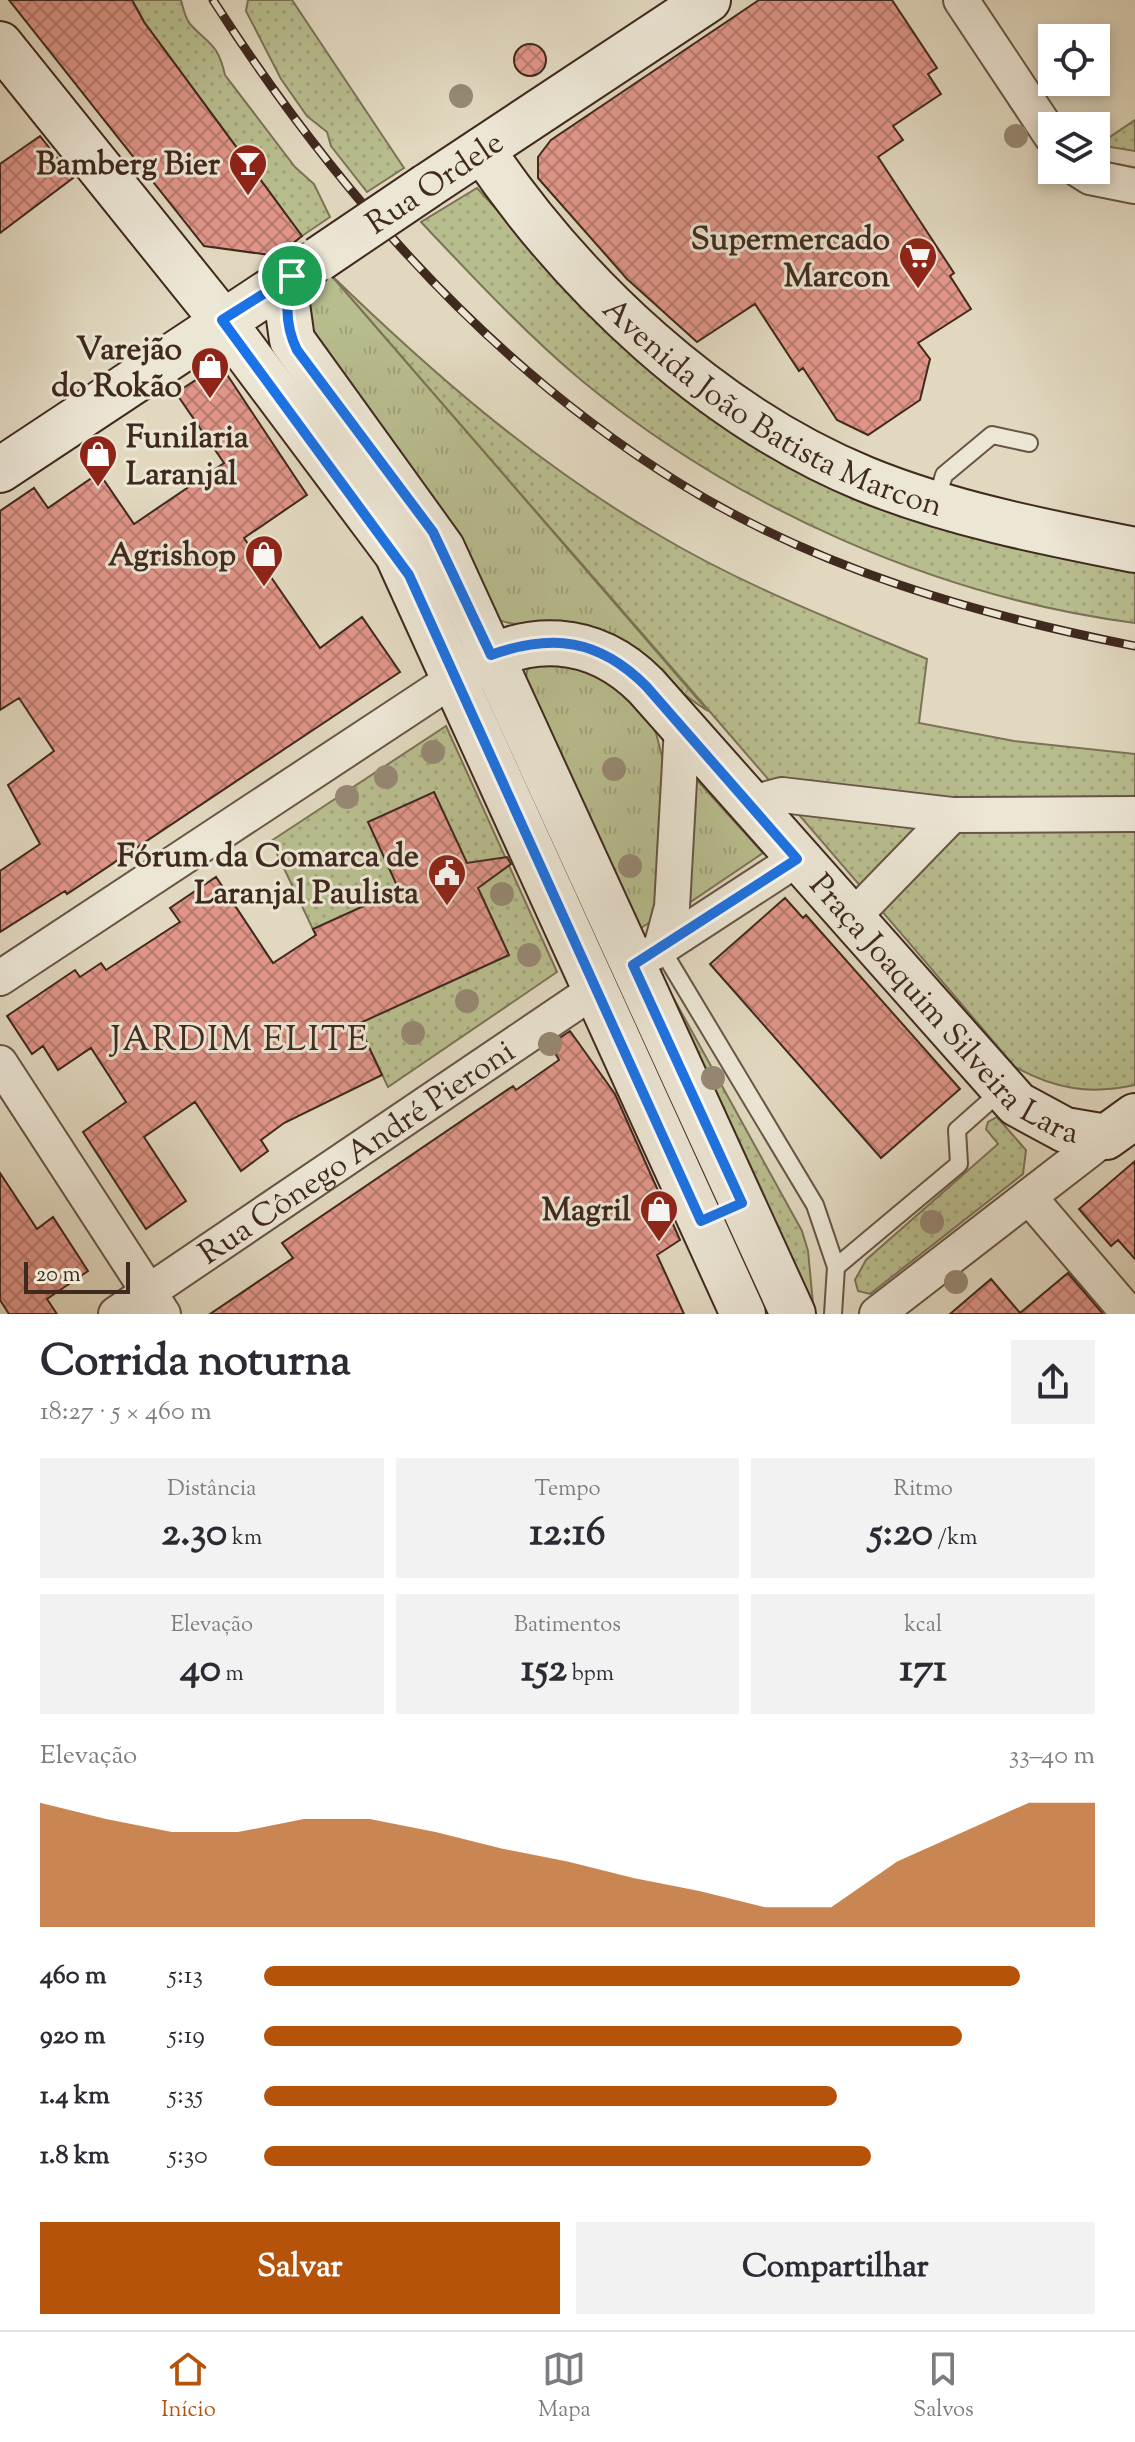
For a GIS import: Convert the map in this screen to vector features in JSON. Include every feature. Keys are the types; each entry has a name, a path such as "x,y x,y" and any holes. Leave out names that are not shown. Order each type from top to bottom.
{"main road":[{"name":"Rua Ordele","path":"0,470 708,0"},
{"path":"0,44 222,320 415,543 455,678 743,1314"},
{"name":"Avenida João Batista Marcon","path":"482,150 511,191 578,271 669,356 751,416 814,455 866,479 935,503 1059,535 1135,550"},
{"path":"306,268 288,293 288,328 297,350 415,543 491,655 647,956 742,1203 793,1314"},
{"name":"Praça Joaquim Silveira Lara","path":"455,678 491,655 544,641 560,641 592,649 633,673 1003,1090 1042,1120 1065,1130 1121,1127"},
{"path":"701,1221 742,1203"}],"street":[{"path":"961,0 1038,116"},
{"path":"1110,181 1135,186"},
{"path":"0,978 455,678"},
{"path":"647,956 672,907 682,727"},
{"path":"749,804 782,795 952,815 1135,814"},
{"path":"851,919 952,815"},
{"name":"Praça Joaquim Silveira Lara","path":"647,956 797,859"},
{"name":"Rua Cônego André Pieroni","path":"116,1314 156,1303 596,989"},
{"path":"0,1063 156,1303"},
{"path":"877,1314 1121,1127"},
{"path":"1029,1197 1129,1314"}],"lane":[{"path":"935,503 944,475 992,435 1029,443"},
{"path":"647,956 815,1205 836,1267 833,1314"},
{"path":"836,1267 959,1164 957,1130 1003,1090"}],"green space":[{"path":"132,0 181,0 188,22 216,50 225,75 295,167 314,184 330,217 302,236 145,23"},
{"path":"248,0 292,0 404,168 367,192 331,146 327,132 307,116 281,79 246,11"},
{"path":"1135,120 1135,151 1110,147 1110,137"},
{"path":"477,188 552,270 662,373 1135,570 1135,623 1060,610 986,592 913,568 771,506 641,426 539,343 421,222"},
{"path":"330,274 406,346 486,414 612,507 689,552 756,586 927,659 919,723 1014,741 1135,754 1135,1085 1103,1090 1073,1088 1015,1067"},
{"path":"330,274 708,711 620,644 593,628 569,624 516,624 496,618 312,341 309,304 316,289"},
{"path":"546,659 610,676 649,719 656,733 664,764 655,919 641,928 636,927 525,685 527,670"},
{"path":"446,726 557,972 388,1087 271,841"},
{"path":"696,779 763,853 689,903"},
{"path":"669,997 674,999 802,1231 808,1251 814,1314"},
{"path":"997,1117 1026,1150 1023,1174 870,1294 858,1291 855,1280 866,1260 998,1144 986,1129 988,1122"}],"building":[{"path":"9,0 132,0 144,22 302,236 277,256 204,246"},
{"path":"759,0 892,0 937,68 928,74 941,94 893,126 903,140 878,157 954,273 950,276 971,309 918,343 930,359 920,400 868,435 837,420 803,368 799,371 755,304 697,342 627,279 538,178 538,157 551,140"},
{"path":"530,44 541,49 546,60 541,71 530,76 519,71 514,60 519,49"},
{"path":"40,136 73,178 0,233 0,164"},
{"path":"220,364 307,495 244,538 320,648 362,617 400,672 67,894 65,891 0,932 0,871 40,844 8,785 54,751 19,698 0,710 0,511 34,488 48,508 99,473 134,524 224,463 176,393"},
{"path":"434,792 467,863 507,857 511,864 478,888 509,955 358,1024 382,1075 284,1123 261,1140 268,1151 241,1171 195,1102 144,1137 186,1201 146,1229 83,1132 126,1102 91,1048 58,1070 43,1046 32,1054 7,1016 75,970 80,977 101,963 106,970 180,922 170,908 216,877 273,963 316,935 313,929 399,890 368,822"},
{"path":"785,898 803,918 806,915 960,1089 881,1158 710,964"},
{"path":"570,1031 615,1094 680,1240 657,1255 684,1314 210,1314 293,1258 282,1243 513,1086 516,1090 559,1060 550,1044"},
{"path":"1135,1161 1135,1259 1118,1240 1111,1246 1079,1209"},
{"path":"0,1173 37,1229 53,1217 88,1271 47,1299 57,1314 9,1314 0,1300"},
{"path":"1068,1273 1103,1314 950,1314 991,1279 1020,1313"}],"railway":[{"path":"213,0 310,139 420,268 480,328 543,384 610,437 733,514 843,564 958,604 1135,646"}],"place":[{"name":"Bamberg Bier","path":"248,197"},
{"name":"Supermercado Marcon","path":"918,290"},
{"name":"Varejão do Rokão","path":"210,400"},
{"name":"Funilaria Laranjal","path":"98,488"},
{"name":"Agrishop","path":"264,588"},
{"name":"Fórum da Comarca de Laranjal Paulista","path":"447,907"},
{"name":"Magril","path":"659,1243"}],"district":[{"name":"JARDIM ELITE","path":"240,1038"}],"route":[{"path":"292,276 287,304 288,328 297,350 433,532 491,655 517,646 560,641 592,649 619,663 646,686 797,859 633,965 742,1203 701,1221 409,575 397,554 222,320 292,276"}]}
